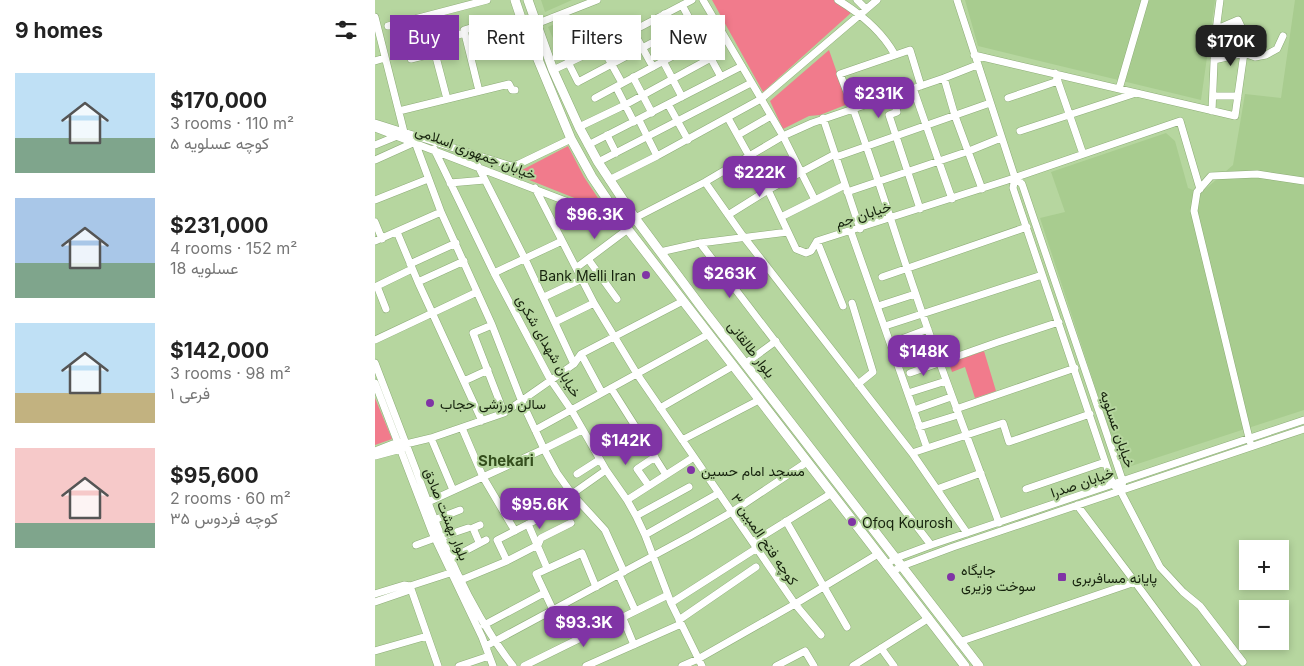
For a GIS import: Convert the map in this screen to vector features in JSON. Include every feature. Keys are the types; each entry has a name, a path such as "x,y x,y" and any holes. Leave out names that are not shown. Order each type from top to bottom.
{"main road":[{"name":"بلوار طالقانی","path":"515,0 520,15"},
{"name":"بلوار طالقانی","path":"528,0 533,15"},
{"name":"بلوار طالقانی","path":"543,43 553,70 588,145 635,218 979,666"},
{"name":"بلوار طالقانی","path":"538,60 570,136 592,177 625,226 965,666"},
{"path":"570,136 579,127"},
{"path":"807,462 817,455"}],"street":[{"path":"388,26 487,0"},
{"path":"543,21 597,0"},
{"path":"641,27 692,0"},
{"path":"703,0 783,136 815,200"},
{"path":"838,0 863,11"},
{"path":"857,0 863,11 889,43 895,55"},
{"path":"609,180 761,100 877,0"},
{"name":"خیابان عسلویه","path":"957,0 1001,138 1015,178 1022,184 1123,482 1120,490 1113,485 1042,275 1013,188 1015,178"},
{"path":"1119,89 1145,0"},
{"path":"1212,110 1214,60 1220,0"},
{"path":"682,5 687,15"},
{"path":"375,17 399,111 401,134 375,145"},
{"path":"973,55 1235,116 1244,53 1249,46 1238,20 1217,29"},
{"path":"469,29 464,30 479,91"},
{"path":"447,99 433,47 447,40 465,35"},
{"path":"1214,60 1244,53 1255,57 1266,55 1277,50 1283,36"},
{"path":"569,62 578,82 651,44"},
{"path":"641,45 653,67"},
{"path":"951,199 926,127 910,50 841,74 880,181 890,219 951,397 999,523"},
{"path":"375,61 385,58"},
{"path":"553,70 573,60"},
{"path":"608,60 625,105 648,138 657,156"},
{"path":"579,127 625,105 707,60"},
{"path":"712,60 721,77"},
{"path":"595,98 663,61 682,97"},
{"path":"635,218 705,182 783,136 823,118 892,96 977,65"},
{"path":"588,145 741,66"},
{"path":"1055,73 1083,154"},
{"path":"633,77 652,113"},
{"path":"944,78 955,116 982,189"},
{"path":"1009,98 1058,81"},
{"path":"598,162 648,138 751,83"},
{"path":"399,111 509,84 512,90 515,90"},
{"path":"1020,131 1137,92"},
{"path":"892,96 897,112 889,115 909,172 919,209"},
{"path":"1213,96 1238,96"},
{"path":"728,215 768,190 835,156 926,127 990,103"},
{"path":"668,104 688,140"},
{"path":"738,135 771,116"},
{"path":"660,252 743,236 788,232 768,190 728,118"},
{"path":"823,118 860,229"},
{"name":"خیابان جم","path":"788,232 796,249 801,252 811,251 817,241 851,232 982,189 1180,121 1200,189"},
{"name":"خیابان جمهوری اسلامی","path":"375,122 415,142 535,188 625,226"},
{"name":"خیابان جمهوری اسلامی","path":"375,128 511,166 519,164 570,136"},
{"path":"607,135 616,153"},
{"path":"781,217 815,200 846,188 880,181 909,172 1001,138"},
{"path":"375,160 415,142 441,212 492,325 535,430 557,473 574,496 605,530 635,610"},
{"name":"خیابان شهدای شکری","path":"434,149 494,273 550,379 572,411 599,460 636,516 669,599 700,662"},
{"path":"494,172 498,162"},
{"path":"478,166 544,297 574,364"},
{"path":"1250,443 1194,211 1197,192 1211,176 1257,174 1304,181"},
{"path":"375,200 428,178"},
{"path":"450,183 485,180"},
{"path":"705,182 743,236 912,452 967,533"},
{"name":"کوچه فتح المبین ۳","path":"535,188 594,303 637,374 795,604 821,636"},
{"path":"375,222 378,240 441,212"},
{"path":"576,268 625,226"},
{"path":"882,277 1027,227"},
{"path":"397,232 411,267 482,421"},
{"path":"851,232 927,448"},
{"path":"494,273 562,241"},
{"path":"817,241 843,306"},
{"path":"386,309 376,286 456,243"},
{"path":"700,243 931,545"},
{"path":"588,258 617,299"},
{"path":"418,282 464,261"},
{"path":"885,326 1042,275"},
{"path":"544,297 582,279"},
{"path":"375,340 477,292"},
{"path":"878,306 915,294"},
{"path":"375,456 402,445 462,428 504,412 522,402 550,379 574,364 581,354 683,301"},
{"path":"555,322 594,303"},
{"path":"852,303 873,372 858,384"},
{"path":"910,373 1059,322"},
{"path":"492,325 473,333 504,412"},
{"path":"891,343 928,329"},
{"path":"535,430 709,334"},
{"path":"746,363 776,341"},
{"path":"897,360 934,347"},
{"path":"581,354 602,393"},
{"name":"بلوار بهشت صادق","path":"375,363 402,445 451,573 486,646 493,666"},
{"path":"660,408 733,366"},
{"path":"919,427 1075,368"},
{"path":"464,381 488,370"},
{"path":"908,393 946,381"},
{"name":"بلوار بهشت صادق","path":"375,383 395,433 428,502 438,538 494,642 513,666"},
{"path":"611,388 666,475"},
{"path":"914,410 951,397"},
{"path":"682,440 759,400"},
{"path":"912,452 1003,423 1009,442 1090,414"},
{"name":"خیابان صدرا","path":"899,562 931,545 951,543 967,533 999,523 1077,505 1250,443 1304,420"},
{"path":"462,428 483,477 515,531"},
{"name":"خیابان صدرا","path":"899,562 1113,485 1250,443 1304,429"},
{"path":"428,502 582,430"},
{"path":"375,451 393,441 395,433"},
{"path":"431,438 453,490"},
{"path":"387,446 402,445"},
{"path":"649,486 637,469 655,457"},
{"path":"627,500 694,457"},
{"path":"577,474 599,460"},
{"path":"486,646 732,512 807,462"},
{"path":"1026,489 1105,462"},
{"path":"556,506 574,496 606,470"},
{"path":"937,489 981,473"},
{"path":"636,516 689,488"},
{"path":"1120,490 1160,567 1183,592 1200,606 1243,662"},
{"path":"524,666 622,616 669,599 755,545 786,521 832,493"},
{"path":"645,535 719,494"},
{"path":"1077,505 1197,666"},
{"path":"434,520 460,510"},
{"path":"507,561 497,540 538,518 537,514"},
{"path":"786,521 847,627"},
{"path":"461,580 507,561 538,545 541,538 571,523"},
{"path":"528,524 547,568"},
{"path":"450,559 483,541 473,528 480,525"},
{"path":"416,545 468,528"},
{"path":"553,610 536,574 547,568 582,553 596,587"},
{"path":"682,666 700,662 878,554"},
{"path":"889,568 899,562"},
{"path":"586,666 680,622 757,568"},
{"path":"375,594 404,585 410,586 451,573"},
{"path":"959,642 1135,582"},
{"path":"375,602 407,591 410,586"},
{"path":"410,586 438,666"},
{"path":"484,624 544,593"},
{"path":"622,616 634,644"},
{"path":"853,666 929,618"},
{"path":"375,651 427,636"},
{"path":"881,648 894,666"},
{"path":"776,666 805,651 814,666"},
{"path":"459,666 489,656"}],"shaded area":[{"path":"541,0 572,0 545,12"},
{"path":"712,0 834,0 852,12 763,92 725,23 725,15 720,15"},
{"path":"965,0 1215,0 1201,100 978,46"},
{"path":"1295,0 1304,0 1304,410 1122,469 1040,218 1065,212 1051,172 1166,133 1175,141 1188,188 1201,193 1233,165 1245,94 1281,98"},
{"path":"553,25 553,38 548,27"},
{"path":"829,50 848,104 820,115 809,116 783,129 770,101"},
{"path":"568,146 584,177 602,204 597,207 504,170 520,171"},
{"path":"984,351 996,391 975,398 965,367 952,372 949,363"},
{"path":"375,398 392,439 375,445"}],"place":[{"name":"Bank Melli Iran","path":"646,275"},
{"name":"سالن ورزشی حجاب","path":"430,403"},
{"name":"مسجد امام حسین","path":"691,470"},
{"name":"Ofoq Kourosh","path":"852,522"},
{"name":"جایگاه سوخت وزیری","path":"951,577"},
{"name":"پایانه مسافربری","path":"1062,577"}],"district":[{"name":"Shekari","path":"506,460"}]}
